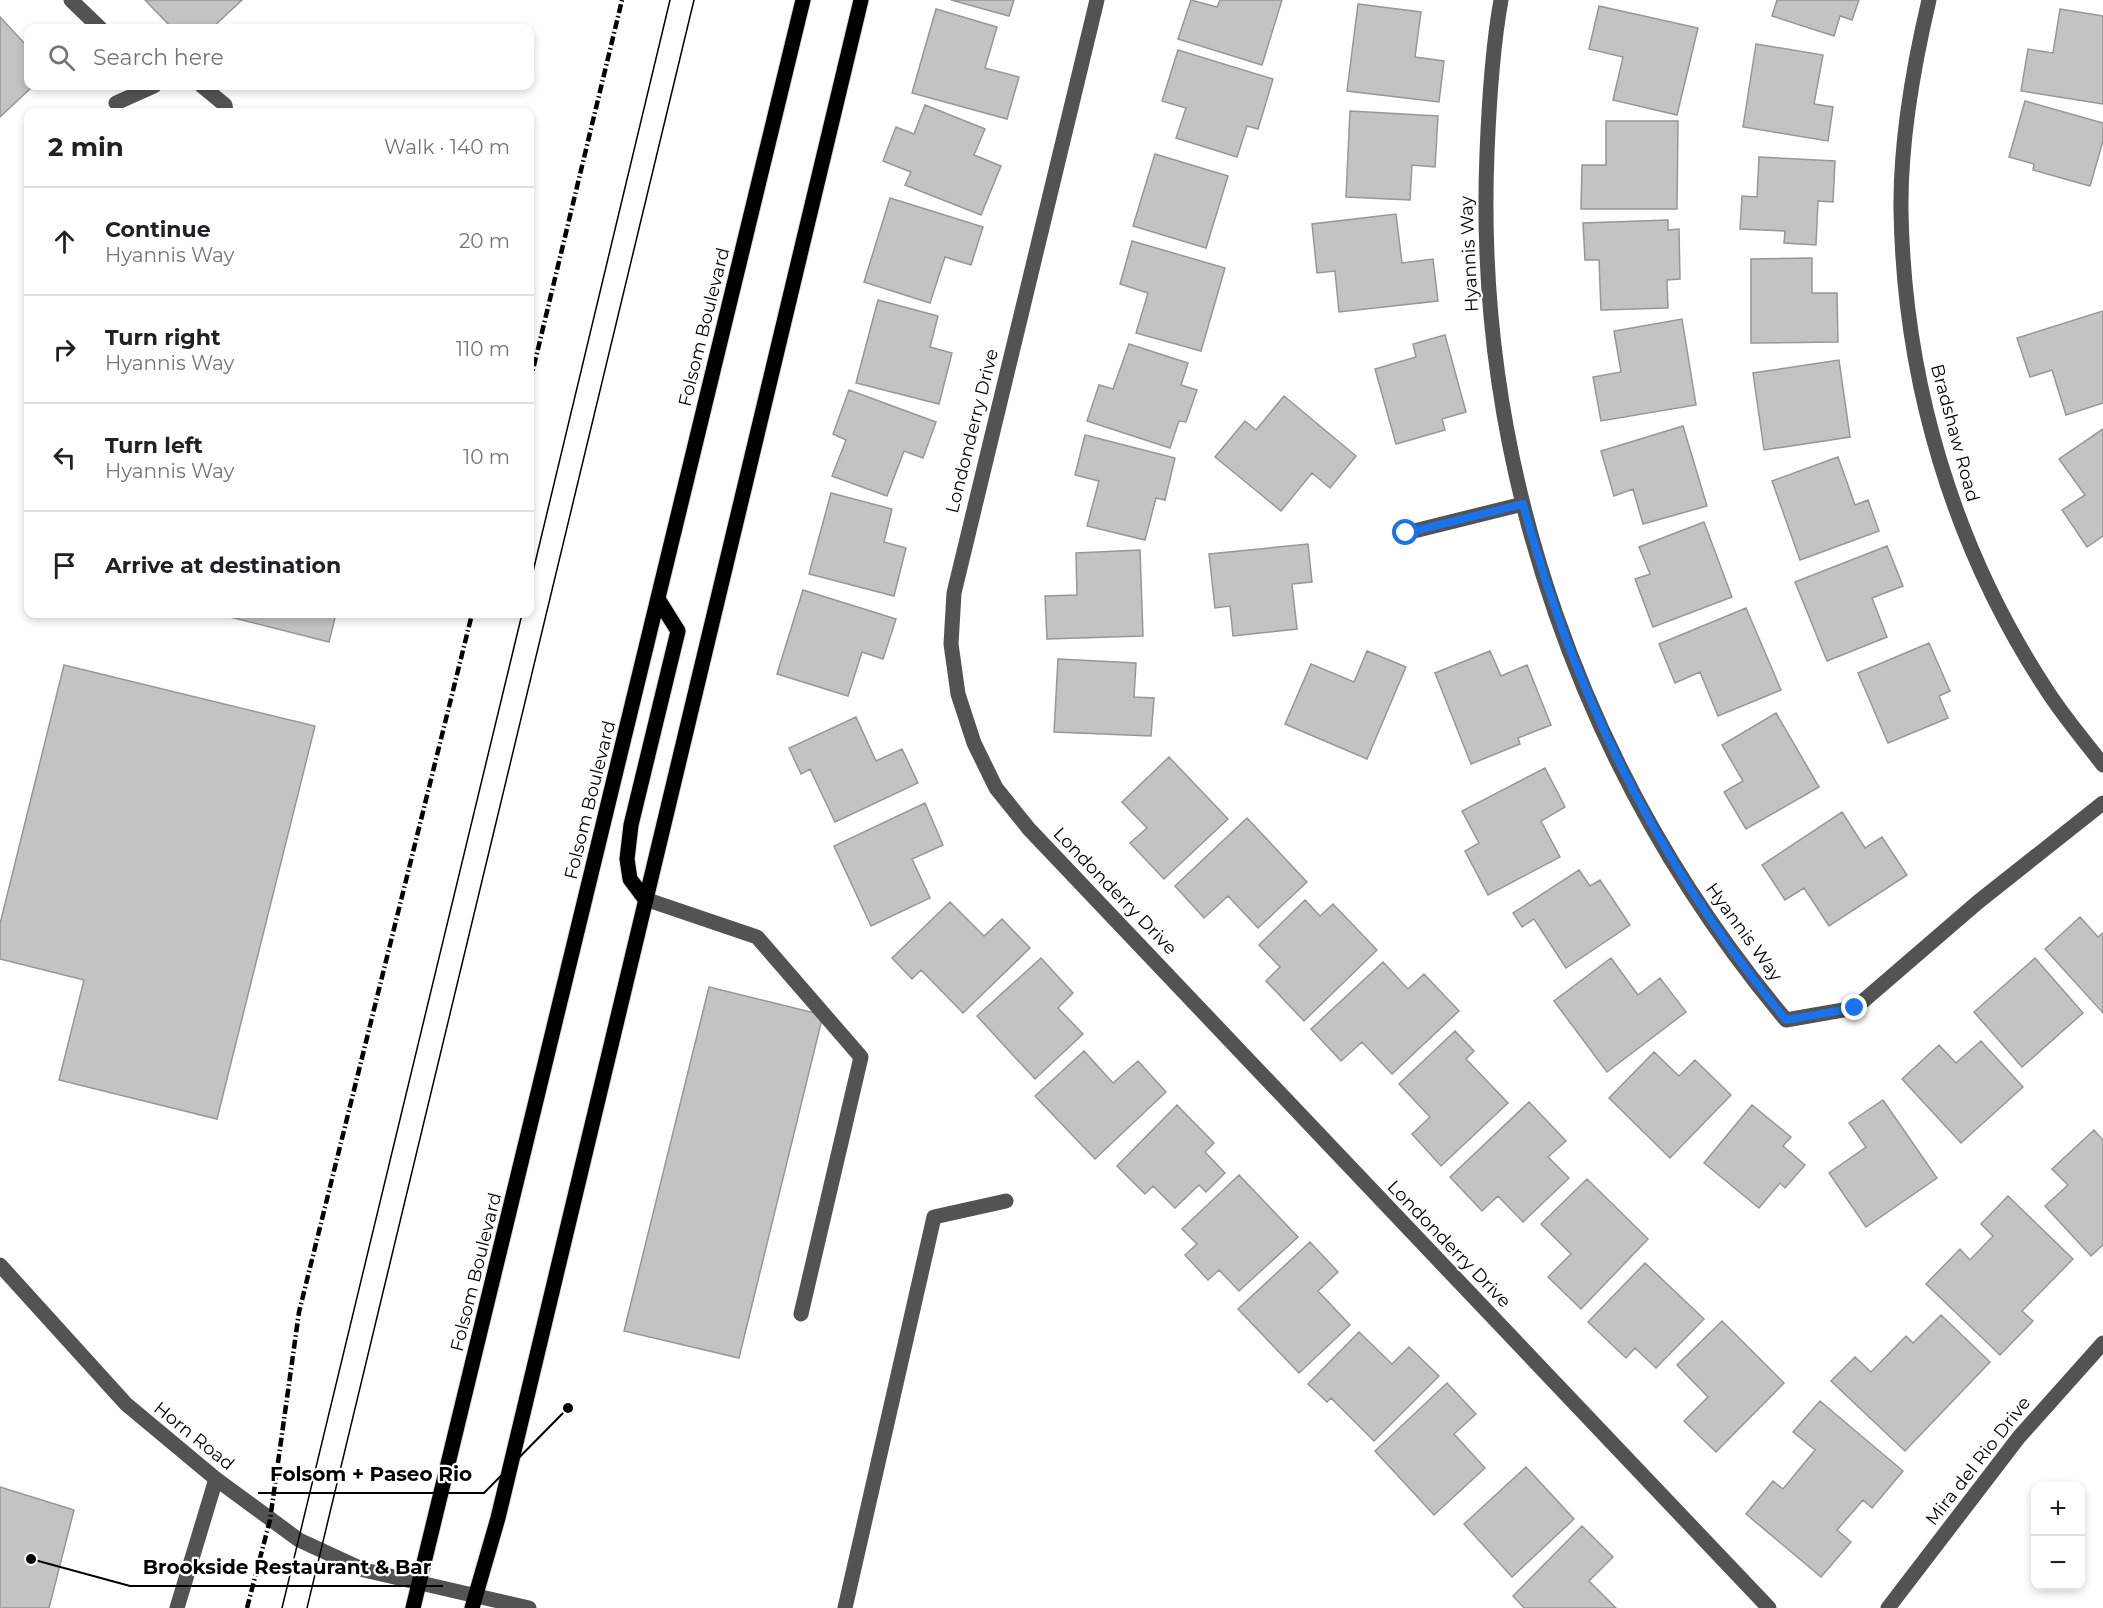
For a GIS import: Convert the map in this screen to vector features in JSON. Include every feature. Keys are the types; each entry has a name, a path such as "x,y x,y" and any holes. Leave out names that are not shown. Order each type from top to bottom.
{"main road":[{"name":"Folsom Boulevard","path":"413,1608 802,0"},
{"path":"473,1603 501,1507 861,0"},
{"path":"645,899 630,879 627,859 631,825 678,631 658,599"}],"street":[{"path":"72,0 96,24"},
{"name":"Londonderry Drive","path":"1097,0 954,593 951,644 958,694 974,743 996,788 1029,829 1769,1608"},
{"name":"Hyannis Way","path":"1501,0 1489,103 1485,191 1488,280 1498,379 1523,504 1541,574 1570,657 1618,765 1660,843 1708,918 1786,1020 1855,1008 1977,902 2103,803"},
{"name":"Bradshaw Road","path":"1929,0 1915,59 1907,118 1901,209 1906,299 1920,388 1942,473 1962,530 2001,612 2046,690 2103,765"},
{"path":"116,103 145,90"},
{"path":"207,90 225,105 225,108"},
{"path":"1406,533 1523,504"},
{"path":"645,899 757,937 861,1057 801,1314"},
{"path":"845,1608 934,1217 1006,1201"},
{"name":"Horn Road","path":"0,1265 126,1404 270,1521 321,1552 364,1570 419,1584 473,1603 529,1608"},
{"name":"Mira del Rio Drive","path":"1888,1608 2019,1437 2103,1343"},
{"path":"177,1608 216,1479"}],"building":[{"path":"145,0 242,0 216,24 168,24"},
{"path":"951,0 1014,0 1009,16"},
{"path":"1191,0 1217,7 1220,0 1282,0 1262,65 1178,39"},
{"path":"1777,0 1859,0 1852,20 1840,16 1834,36 1772,16"},
{"path":"1358,4 1421,12 1415,57 1444,61 1439,102 1347,91"},
{"path":"1599,6 1698,28 1677,115 1613,100 1623,57 1589,49"},
{"path":"936,9 997,27 985,68 1019,77 1007,119 912,93"},
{"path":"2060,9 2103,16 2103,104 2021,91 2028,49 2053,53"},
{"path":"0,17 24,43 24,90 29,90 0,117"},
{"path":"1756,44 1823,55 1814,104 1833,107 1828,141 1743,127"},
{"path":"1178,50 1273,79 1258,129 1247,126 1237,157 1176,138 1186,108 1162,101"},
{"path":"2025,101 2103,123 2103,141 2090,186 2033,170 2034,164 2009,157"},
{"path":"925,105 985,129 974,155 1001,166 981,215 905,185 911,172 883,161 896,127 914,134"},
{"path":"1350,111 1438,116 1435,167 1412,165 1410,200 1346,197"},
{"path":"1606,121 1678,121 1677,209 1581,209 1582,165 1606,165"},
{"path":"1155,154 1228,176 1206,248 1133,226"},
{"path":"1759,157 1835,161 1833,202 1818,201 1816,245 1784,243 1785,231 1740,229 1742,196 1757,197"},
{"path":"890,198 983,227 971,265 945,257 930,303 864,282"},
{"path":"1396,214 1402,263 1433,259 1438,301 1339,312 1335,271 1317,273 1312,224"},
{"path":"1668,220 1668,230 1679,229 1680,279 1667,280 1668,308 1601,310 1599,260 1585,260 1583,223"},
{"path":"1132,241 1225,268 1201,351 1136,333 1148,293 1120,284"},
{"path":"1812,258 1812,293 1837,293 1838,342 1751,343 1751,259"},
{"path":"878,300 938,316 930,347 952,353 939,404 856,383"},
{"path":"2103,311 2103,403 2066,415 2052,370 2030,377 2017,338"},
{"path":"1682,319 1696,405 1601,421 1593,377 1621,372 1614,331"},
{"path":"1445,335 1466,412 1442,419 1445,430 1396,444 1375,369 1416,357 1413,344"},
{"path":"1129,344 1188,363 1181,385 1197,390 1186,422 1179,421 1170,448 1087,421 1099,385 1113,389"},
{"path":"1839,360 1850,437 1764,450 1753,373"},
{"path":"849,390 936,422 923,458 904,451 887,496 832,476 846,440 833,434"},
{"path":"1284,396 1356,456 1330,488 1312,473 1281,511 1215,457 1245,421 1256,430"},
{"path":"1683,426 1707,506 1643,524 1633,489 1614,496 1601,451"},
{"path":"2103,429 2103,536 2087,547 2062,510 2085,495 2059,459"},
{"path":"1085,435 1175,458 1165,500 1156,498 1145,540 1087,526 1099,481 1075,475"},
{"path":"1838,457 1855,505 1868,500 1879,531 1800,560 1772,481"},
{"path":"831,493 892,509 884,542 906,548 894,596 809,574"},
{"path":"1704,522 1732,597 1653,627 1635,579 1650,574 1639,547"},
{"path":"1308,544 1312,582 1292,584 1297,629 1233,636 1230,606 1215,608 1209,554"},
{"path":"1887,546 1903,586 1872,598 1887,637 1827,661 1795,582"},
{"path":"1140,550 1143,636 1047,639 1045,596 1077,595 1076,553"},
{"path":"803,590 896,619 883,659 862,652 848,696 777,674"},
{"path":"1746,608 1781,690 1718,716 1700,672 1675,683 1659,644"},
{"path":"234,618 335,618 329,642"},
{"path":"1929,643 1950,691 1939,696 1948,718 1888,743 1858,673"},
{"path":"1367,651 1406,667 1367,759 1285,724 1311,664 1354,682"},
{"path":"1490,651 1501,676 1527,665 1551,725 1518,738 1520,744 1471,764 1435,673"},
{"path":"1058,659 1136,663 1134,697 1154,698 1151,736 1054,732"},
{"path":"64,665 315,726 217,1119 59,1080 84,980 0,959 0,924"},
{"path":"1776,713 1819,787 1746,829 1724,792 1743,781 1722,745"},
{"path":"856,717 876,761 902,749 918,783 835,822 810,769 801,774 789,748"},
{"path":"1169,757 1228,819 1164,879 1130,843 1147,828 1122,802"},
{"path":"1545,768 1565,807 1541,821 1560,857 1488,895 1465,851 1479,843 1462,811"},
{"path":"925,803 943,845 912,859 930,898 871,926 834,846"},
{"path":"1842,812 1865,848 1882,837 1907,875 1829,926 1804,888 1785,900 1762,865"},
{"path":"1247,818 1307,882 1258,928 1228,896 1204,918 1175,886"},
{"path":"1579,870 1590,886 1600,880 1630,925 1566,968 1534,919 1522,927 1513,913"},
{"path":"1305,900 1320,916 1333,904 1377,950 1304,1021 1266,981 1280,967 1259,945"},
{"path":"950,902 984,936 1002,919 1030,948 963,1013 921,970 912,979 892,958"},
{"path":"2080,917 2098,937 2103,933 2103,1013 2045,949"},
{"path":"1041,958 1073,993 1058,1008 1083,1034 1035,1079 977,1016"},
{"path":"1611,958 1638,995 1660,978 1686,1012 1607,1072 1554,1001"},
{"path":"2035,958 2083,1013 2022,1067 1974,1012"},
{"path":"1383,962 1408,989 1424,974 1459,1011 1392,1074 1362,1042 1341,1061 1311,1029"},
{"path":"709,987 823,1015 739,1358 624,1331"},
{"path":"1455,1031 1474,1051 1466,1059 1508,1103 1441,1166 1412,1134 1430,1117 1399,1084"},
{"path":"1981,1041 2023,1087 1961,1143 1902,1079 1939,1045 1956,1063"},
{"path":"1084,1051 1113,1083 1138,1061 1166,1092 1095,1159 1035,1096"},
{"path":"1654,1052 1679,1076 1695,1060 1731,1095 1670,1158 1609,1098"},
{"path":"1883,1100 1937,1178 1866,1227 1829,1173 1866,1147 1849,1123"},
{"path":"1529,1102 1566,1141 1548,1157 1569,1178 1523,1222 1498,1196 1482,1211 1450,1177"},
{"path":"1177,1105 1214,1143 1205,1152 1225,1173 1206,1192 1199,1185 1175,1208 1153,1186 1145,1194 1117,1166"},
{"path":"1752,1105 1791,1137 1783,1146 1805,1165 1785,1188 1780,1183 1759,1208 1704,1163"},
{"path":"2094,1130 2103,1140 2103,1245 2091,1256 2045,1206 2068,1185 2052,1169"},
{"path":"1239,1175 1298,1237 1239,1291 1219,1270 1208,1280 1185,1255 1197,1244 1182,1229"},
{"path":"1587,1179 1648,1239 1581,1309 1548,1277 1571,1254 1541,1224"},
{"path":"2008,1196 2073,1259 2022,1311 2033,1321 2000,1355 1926,1284 1960,1249 1970,1260 1993,1236 1981,1224"},
{"path":"1310,1242 1338,1272 1318,1291 1350,1325 1299,1373 1238,1309"},
{"path":"1645,1263 1704,1319 1656,1368 1635,1348 1626,1358 1588,1322"},
{"path":"1941,1315 1990,1362 1905,1451 1831,1381 1855,1357 1871,1372 1906,1336 1913,1343"},
{"path":"1722,1321 1784,1383 1716,1452 1684,1421 1708,1397 1677,1365"},
{"path":"1359,1332 1392,1364 1409,1347 1439,1376 1374,1441 1331,1398 1327,1402 1308,1384"},
{"path":"1447,1383 1476,1414 1454,1434 1485,1468 1434,1515 1375,1451"},
{"path":"1820,1401 1903,1471 1872,1508 1863,1500 1837,1530 1851,1542 1821,1577 1746,1514 1773,1481 1783,1489 1815,1450 1793,1432"},
{"path":"1526,1467 1574,1519 1512,1577 1464,1524"},
{"path":"0,1487 74,1510 49,1608 0,1608"},
{"path":"1582,1526 1613,1557 1589,1581 1616,1608 1524,1608 1513,1596"}],"tram line":[{"path":"534,567 670,0"},
{"path":"307,1608 694,0"},
{"path":"282,1608 521,618"}],"railway":[{"path":"534,365 622,0"},
{"path":"247,1608 270,1520 299,1312 471,618"}],"place":[{"name":"Folsom + Paseo Rio","path":"568,1408"},
{"name":"Brookside Restaurant & Bar","path":"31,1559"}],"route":[{"path":"1406,533 1523,504 1541,574 1570,657 1618,765 1660,843 1708,918 1786,1020 1855,1008"}]}
